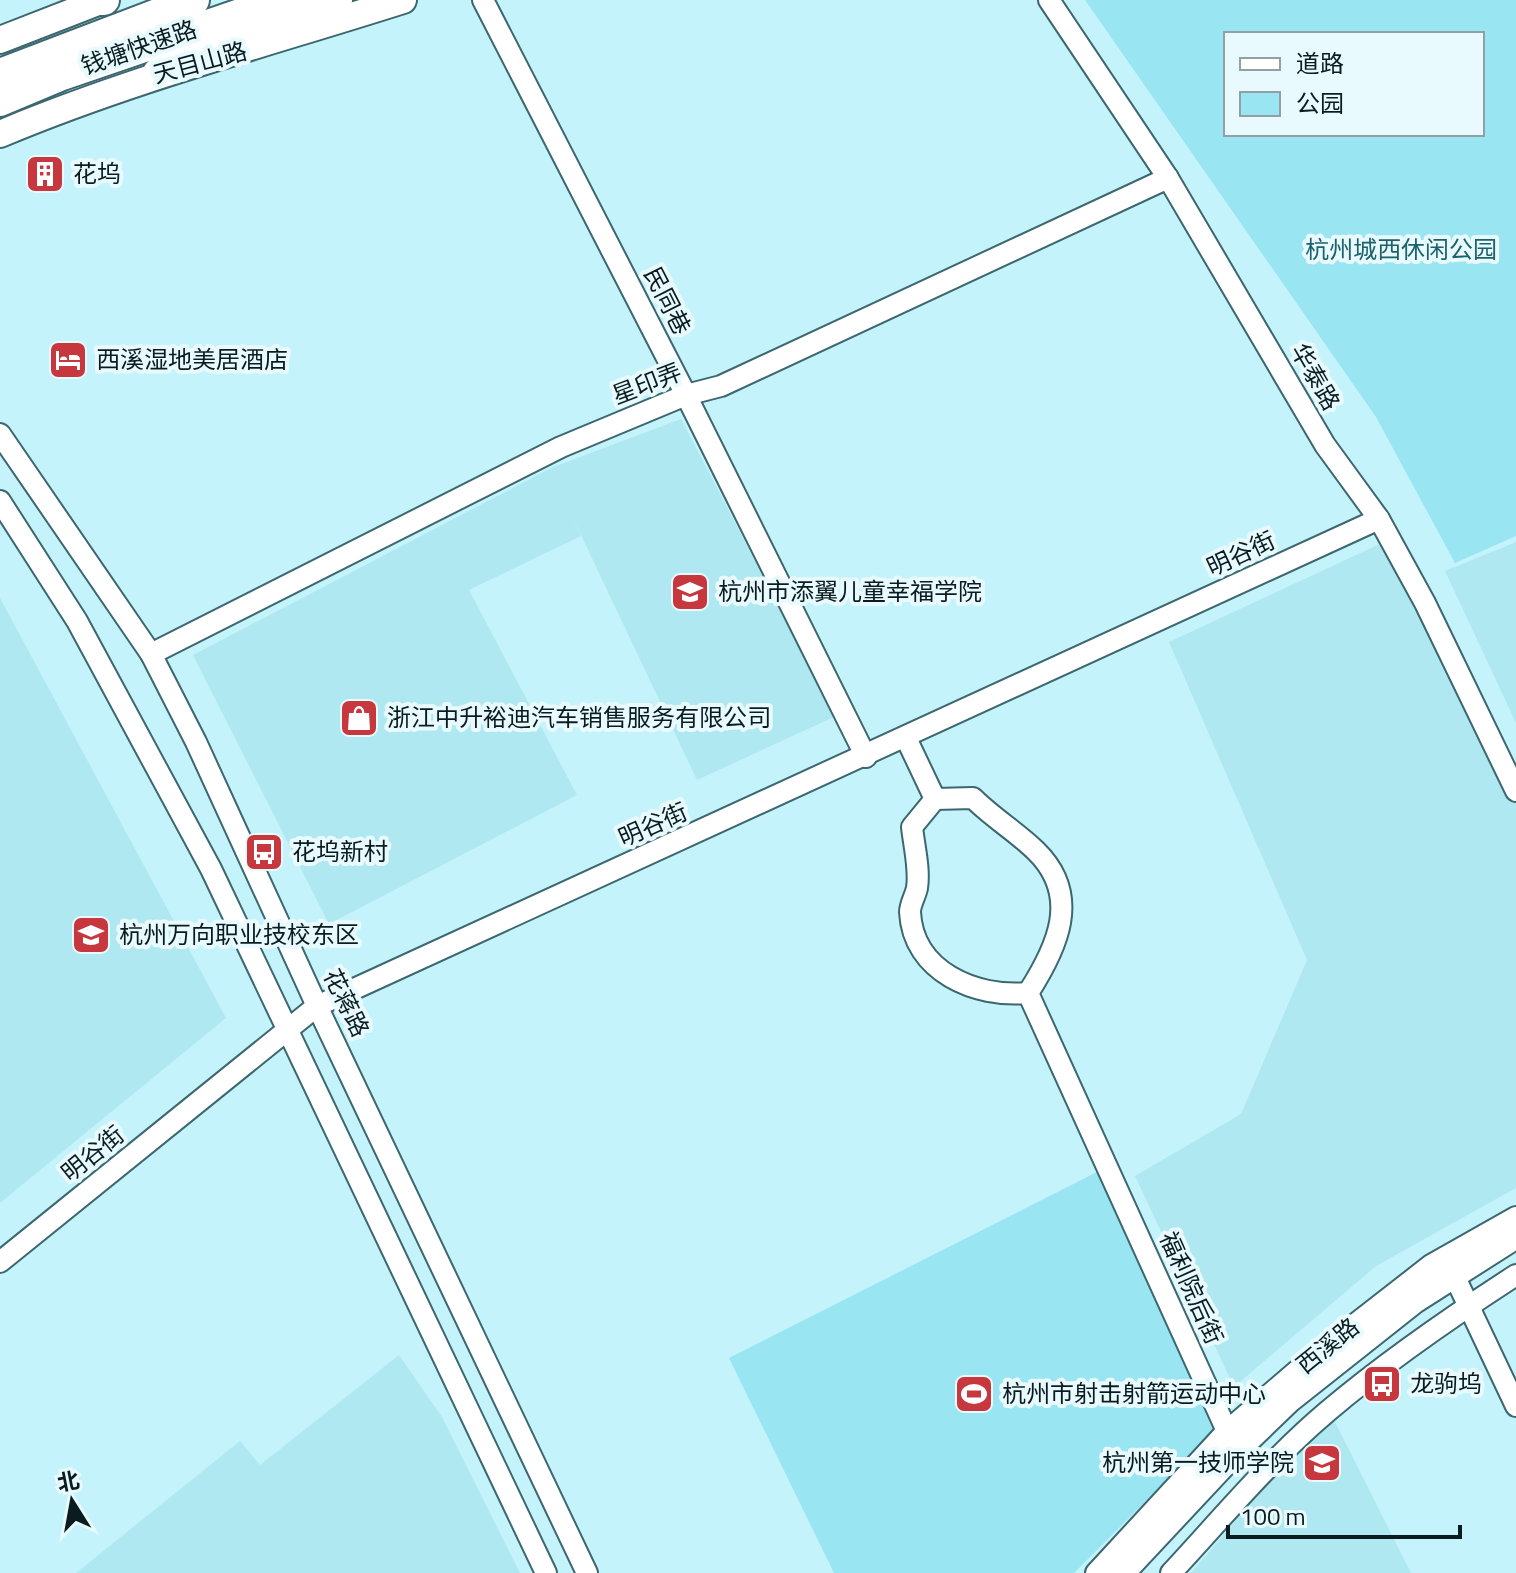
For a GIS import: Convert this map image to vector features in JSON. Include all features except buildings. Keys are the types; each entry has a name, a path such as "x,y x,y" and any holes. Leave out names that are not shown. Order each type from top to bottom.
{"highway":[{"name":"钱塘快速路","path":"0,74 194,0"},
{"name":"钱塘快速路","path":"0,101 62,75 281,0"},
{"path":"158,73 212,44 337,0"}],"main road":[{"path":"0,40 103,0"},
{"name":"天目山路","path":"0,134 158,73 253,48 403,0"},
{"name":"西溪路","path":"1142,1573 1295,1413 1461,1289 1516,1235"},
{"name":"西溪路","path":"1121,1573 1236,1450 1289,1399 1516,1254"}],"street":[{"name":"民同巷","path":"483,0 686,395 866,757"},
{"name":"华泰路","path":"1049,0 1168,178 1325,445 1379,519 1425,603 1516,791"},
{"name":"星印弄","path":"151,654 561,447 686,395 721,386 1168,178"},
{"name":"花蒋路","path":"0,434 151,654 196,742 317,1006 587,1573"},
{"path":"0,501 77,621 127,708 211,869 286,1031 335,1123 546,1573"},
{"name":"明谷街","path":"0,1262 317,1006 866,757 1379,519"},
{"path":"906,738 935,799"},
{"path":"973,798 1001,825 1036,851 1052,872 1062,896 1061,922 1052,956 1028,993 1002,995 957,980 927,959 914,935 910,909 917,888 917,864 912,827 935,799 973,798"},
{"name":"福利院后街","path":"1028,993 1227,1431"},
{"name":"西溪路","path":"1096,1573 1227,1431 1313,1357 1431,1265 1516,1217"},
{"name":"西溪路","path":"1171,1573 1280,1455 1461,1289 1516,1275"},
{"path":"1461,1289 1516,1406"}],"shaded area":[{"name":"浙江中升裕迪汽车销售服务有限公司","path":"681,419 836,716 697,780 572,516 581,536 469,590 577,795 329,924 193,655 551,468"},
{"path":"1384,542 1516,785 1516,1188 1376,1266 1234,1387 1135,1176 1241,1114 1307,960 1169,642"},
{"path":"1516,542 1516,723 1445,571"},
{"name":"杭州万向职业技校东区","path":"0,598 226,1018 0,1203"},
{"path":"399,1355 442,1417 520,1573 76,1573 240,1441 260,1465"},
{"name":"杭州第一技师学院","path":"1331,1414 1411,1573 1191,1573 1238,1518"}],"green space":[{"name":"杭州城西休闲公园","path":"1085,0 1516,0 1516,536 1455,563 1376,417"},
{"name":"杭州市射击射箭运动中心","path":"1097,1172 1218,1429 1074,1573 834,1573 729,1358"}],"place":[{"name":"花坞","path":"45,174"},
{"name":"西溪湿地美居酒店","path":"68,360"},
{"name":"杭州市添翼儿童幸福学院","path":"690,592"},
{"name":"浙江中升裕迪汽车销售服务有限公司","path":"359,718"},
{"name":"花坞新村","path":"264,852"},
{"name":"杭州万向职业技校东区","path":"91,935"},
{"name":"龙驹坞","path":"1382,1384"},
{"name":"杭州市射击射箭运动中心","path":"974,1394"},
{"name":"杭州第一技师学院","path":"1322,1463"}]}
